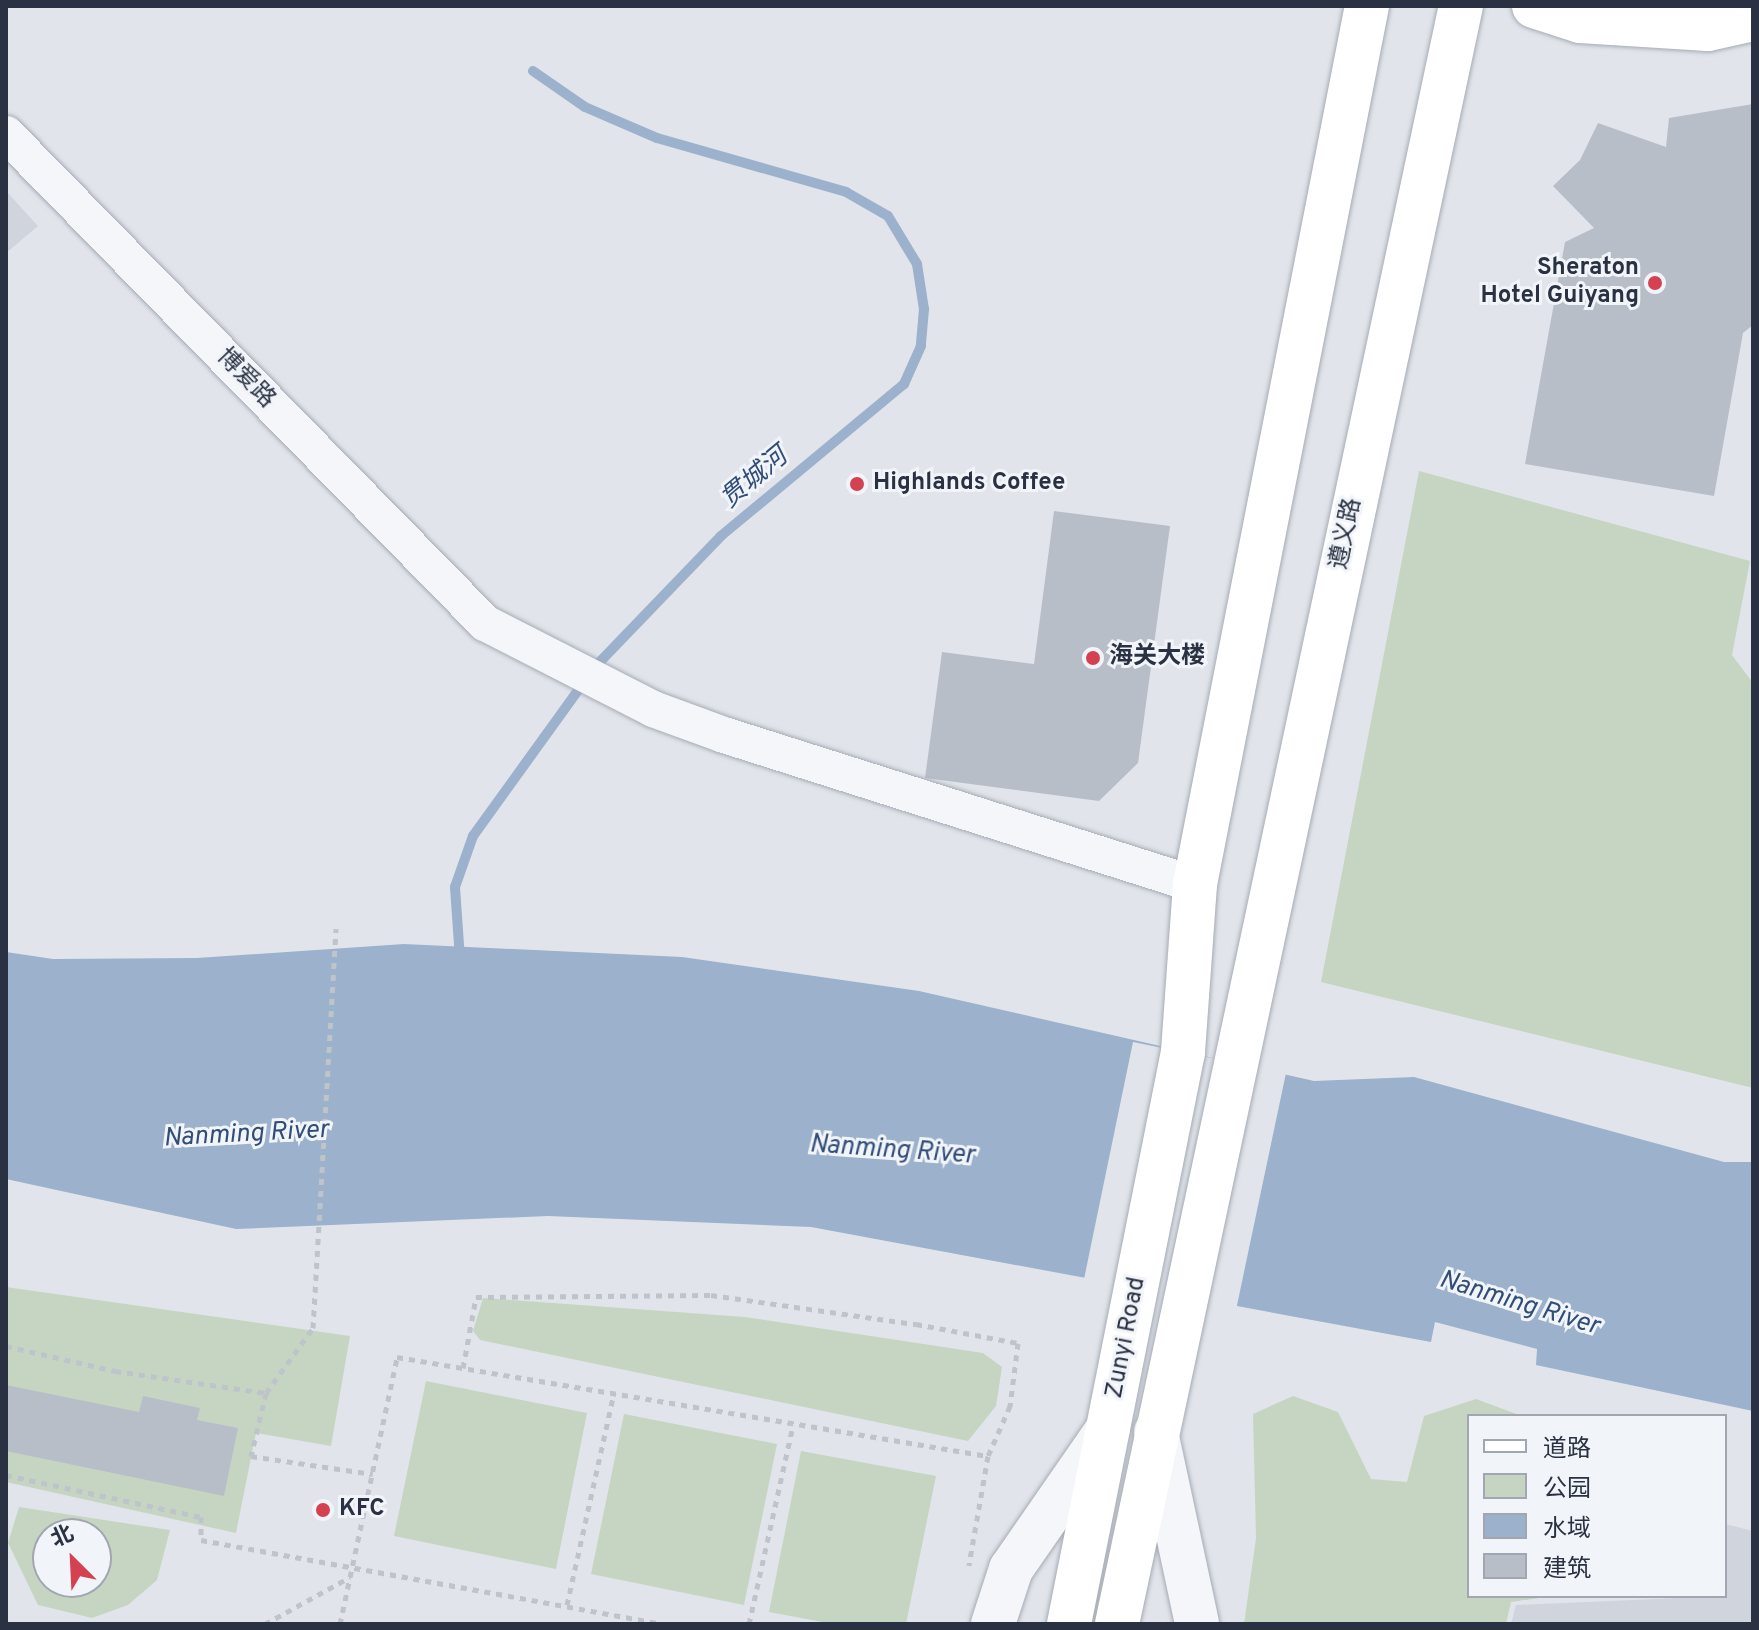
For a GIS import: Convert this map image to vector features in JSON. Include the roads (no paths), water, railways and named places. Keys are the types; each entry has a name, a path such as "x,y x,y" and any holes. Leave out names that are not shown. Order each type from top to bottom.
{"main road":[{"path":"1195,884 1367,6"},
{"name":"遵义路","path":"1233,1062 1461,6"},
{"path":"1534,6 1580,21 1694,29 1753,19"},
{"name":"Zunyi Road","path":"1069,1624 1183,1052 1195,884"},
{"name":"Zunyi Road","path":"1117,1624 1233,1062"}],"street":[{"name":"博爱路","path":"6,134 485,623 653,709 1195,884"},
{"path":"993,1624 1011,1569 1108,1429"},
{"path":"1156,1432 1197,1624"}],"water":[{"name":"Nanming River","path":"404,944 682,957 919,991 1314,1081 1414,1077 1724,1162 1753,1162 1753,1411 1536,1365 1537,1349 1435,1322 1431,1342 811,1227 548,1216 236,1229 6,1179 6,952 53,959 197,958"}],"waterway":[{"name":"贯城河","path":"533,71 585,107 657,138 846,192 888,216 917,264 924,309 921,346 904,384 721,536 593,669"},
{"name":"贯城河","path":"460,959 455,887 473,836 584,682"}],"place":[{"name":"Sheraton Hotel Guiyang","path":"1655,283"},
{"name":"Highlands Coffee","path":"857,484"},
{"name":"海关大楼","path":"1093,658"},
{"name":"KFC","path":"323,1510"}]}
